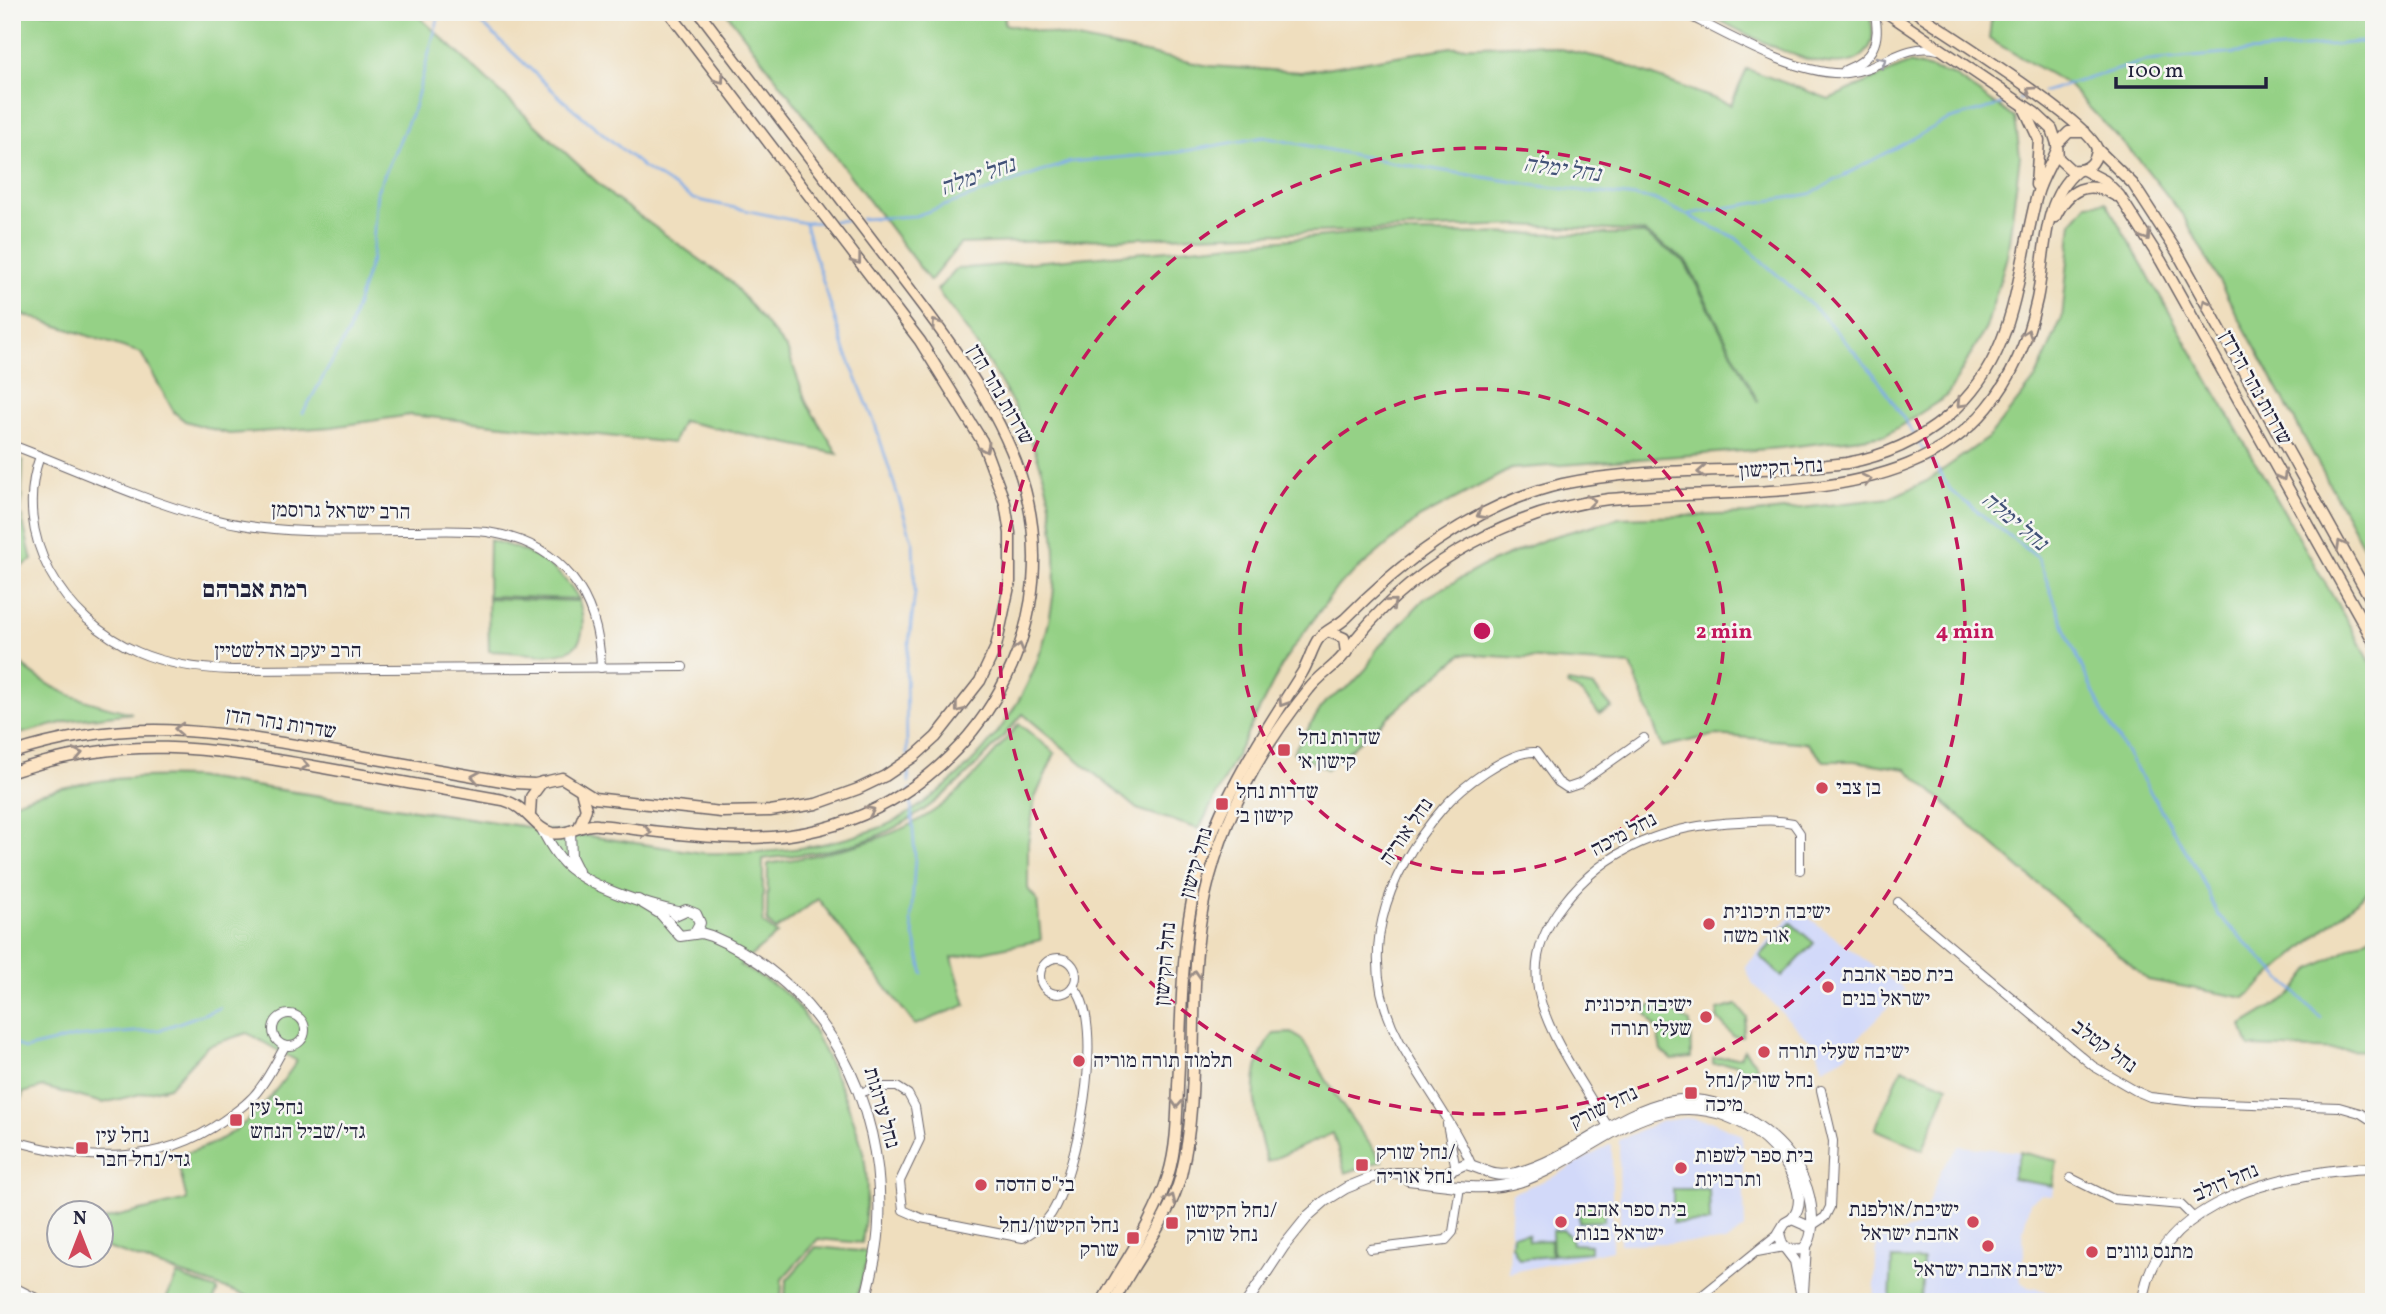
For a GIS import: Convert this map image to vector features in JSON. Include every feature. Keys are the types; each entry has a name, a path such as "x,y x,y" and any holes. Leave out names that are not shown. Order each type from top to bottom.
{"main road":[{"name":"שדרות נהר הדן","path":"12,753 96,732 175,728 239,735 514,783 562,778 594,798 654,807 721,812 771,811 816,804 876,780 916,755 936,737 980,681 996,647 1010,582 1010,533 1005,503 982,441 920,341 669,12"},
{"name":"שדרות נהר הדן","path":"12,772 70,755 118,747 202,748 503,800 530,814 542,829 558,834 596,824 667,835 772,837 821,829 895,800 951,757 999,697 1017,657 1032,585 1032,530 1027,496 1001,427 937,325 699,12"},
{"path":"1886,12 2047,123 2065,167 2080,170 2094,162 2097,149 2093,139 2085,132 2049,103 1916,12"},
{"path":"2017,100 2030,117 2039,140 2030,229"},
{"path":"2030,229 2040,187 2057,148 2068,132 2085,132"},
{"name":"שדרות נהר הירדן","path":"2097,149 2133,184 2177,252 2374,605"},
{"name":"נחל הקישון","path":"1346,653 1373,620 1429,572 1481,538 1531,515 1569,504 1609,499 1850,483 1890,473 1924,459 1966,428 1993,399 2011,373 2035,309 2056,194 2080,170"},
{"name":"שדרות נהר הירדן","path":"2080,170 2105,181 2122,200 2161,261 2374,642"},
{"path":"2049,229 2067,196 2080,188 2103,189 2122,200"},
{"name":"נחל הקישון","path":"1330,632 1427,547 1470,520 1524,495 1565,484 1607,478 1847,463 1914,441 1951,413 1977,386 1992,363 2012,312 2030,229"},
{"path":"1330,632 1344,638 1346,653 1337,661 1327,662 1319,656 1317,642 1330,632"},
{"name":"נחל הקישון","path":"1102,1302 1155,1208 1172,1158 1184,960 1194,893 1206,851 1235,779 1304,670 1317,642"},
{"name":"נחל קישון","path":"1114,1302 1165,1213 1184,1161 1199,934 1205,895 1225,831 1246,785 1276,736 1309,688 1337,661"},
{"path":"530,814 531,797 543,782"},
{"path":"575,829 586,804 580,787"}],"street":[{"path":"1682,12 1789,62 1821,71 1856,72 1911,48 1942,51"},
{"path":"1821,71 1845,69 1870,56 1878,39 1874,12"},
{"name":"הרב ישראל גרוסמן","path":"12,445 189,512 242,525 311,531 484,532 513,538 554,559 582,590 595,620 601,668"},
{"name":"הרב יעקב אדלשטיין","path":"40,456 33,482 31,512 44,562 66,596 88,619 115,640 146,655 183,666 224,670 683,667"},
{"name":"נחל אוריה","path":"1474,1167 1391,1024 1380,989 1376,959 1378,929 1402,865 1446,804 1484,774 1517,753 1536,752 1558,782 1567,788 1579,784 1644,738"},
{"name":"נחל מיכה","path":"1609,1129 1551,1026 1539,992 1538,953 1554,915 1579,883 1597,867 1636,844 1678,828 1727,822 1793,823 1800,832 1800,870"},
{"path":"542,829 562,860 583,877 638,900 678,912 692,911 700,923 694,934 682,936 661,914 638,900"},
{"path":"575,829 571,857 583,877"},
{"name":"נחל קטלב","path":"1898,902 2093,1066 2136,1091 2150,1097 2195,1102 2339,1107 2360,1113 2374,1122"},
{"path":"672,926 678,912"},
{"name":"נחל ערוגות","path":"700,923 718,939 799,994 839,1047 860,1093 870,1125 880,1191 875,1260 865,1302"},
{"name":"נחל ערוגות","path":"694,934 718,939"},
{"path":"860,1093 877,1087 897,1087 908,1094 915,1107 920,1139 900,1181 903,1210 921,1218 1023,1238 1037,1230 1053,1212 1065,1182 1082,1123 1088,1033 1086,1006 1073,986 1076,972 1067,960 1055,958 1044,964 1040,971 1043,987 1058,994 1073,986"},
{"path":"283,1014 294,1015 305,1026 303,1037 296,1045 285,1046 276,1041 273,1026 283,1014"},
{"path":"12,1140 49,1151 111,1158 180,1145 209,1131 246,1105 260,1089 285,1046"},
{"path":"1810,1227 1825,1217 1830,1207 1833,1141 1821,1090"},
{"name":"נחל שורק","path":"1373,1178 1463,1187 1506,1185 1532,1177 1640,1110 1673,1101 1709,1103 1733,1111 1767,1132 1790,1155 1808,1192 1811,1206 1810,1227"},
{"name":"נחל אוריה","path":"1441,1108 1450,1131 1456,1169"},
{"name":"נחל שורק","path":"1474,1167 1489,1174 1516,1172 1609,1129 1650,1115 1673,1110 1708,1112 1730,1118 1763,1137 1789,1170 1800,1202 1792,1219"},
{"path":"1370,1249 1446,1240 1453,1232 1463,1187 1478,1178 1474,1167 1464,1164 1456,1169 1454,1179 1463,1187"},
{"name":"נחל דולב","path":"2143,1302 2147,1280 2158,1257 2194,1218 2220,1202 2287,1179 2314,1173 2374,1168"},
{"name":"נחל שורק","path":"1247,1302 1309,1215 1346,1188 1397,1173 1435,1174 1456,1169"},
{"path":"2071,1178 2113,1199 2181,1205 2194,1218"},
{"path":"1694,1302 1779,1233 1785,1223 1792,1219 1803,1221 1810,1227 1802,1300"},
{"path":"1779,1233 1795,1261 1802,1300"},
{"path":"1751,1254 1786,1248 1797,1251 1806,1247"},
{"path":"12,1286 37,1300"}],"shaded area":[{"name":"בית ספר אהבת ישראל בנים","path":"1797,909 1905,990 1859,1037 1844,1057 1823,1068 1816,1047 1753,984 1745,967"},
{"name":"בית ספר לשפות ותרבויות","path":"1685,1118 1711,1121 1742,1135 1745,1228 1725,1242 1620,1244 1619,1140 1662,1121"},
{"name":"בית ספר אהבת ישראל בנות","path":"1612,1145 1612,1250 1509,1273 1512,1193 1553,1177"},
{"name":"ישיבת/אולפנת אהבת ישראל","path":"1959,1146 2014,1151 2057,1160 2052,1196 2040,1195 2030,1202 2023,1230 2024,1254 2020,1274 2021,1282 2028,1287 2059,1294 2058,1302 1874,1302 1877,1242 1919,1226 1941,1170"}],"green space":[{"path":"12,12 414,12 613,197 731,282 787,349 807,404 838,454 682,421 673,443 410,415 332,427 229,434 185,421 174,412 141,353 12,311"},
{"path":"726,12 1006,12 1004,24 1209,66 1301,72 1451,47 1537,44 1611,60 1731,105 1747,69 1829,99 1910,63 1953,75 2015,118 2020,156 2007,256 1986,328 1947,396 1886,435 1780,448 1511,469 1419,518 1338,586 1285,659 1199,829 1137,809 1023,714 960,781 905,822 855,844 763,859 763,923 777,934 740,965 790,997 811,1027 852,1116 863,1152 867,1186 862,1243 818,1239 782,1279 781,1302 264,1302 116,1251 116,1217 187,1200 176,1155 215,1143 246,1122 273,1094 297,1061 247,1033 207,1046 169,1087 103,1103 43,1087 23,1093 16,1124 12,1123 12,803 79,784 148,777 194,777 702,853 747,853 814,846 857,835 899,819 954,779 983,750 1007,718 1027,685 1041,650 1051,613 1055,574 1054,534 1041,467 1031,440 1003,387 937,290 956,269 1359,233 1644,234 1684,261 1758,402 1686,261 1644,232 1520,225 960,244 930,281"},
{"path":"1704,12 1867,12 1873,35 1869,48 1856,60 1837,64 1814,61 1763,42"},
{"path":"1992,12 2159,12 2176,16 2374,12 2374,566 2184,217 2140,161 2067,84 1989,39"},
{"path":"2106,202 2374,668 2374,886 2245,998 2148,980 1906,769 1854,761 1824,761 1807,743 1715,735 1662,747 1631,665 1462,654 1327,769 1293,752 1325,702 1351,685 1367,668 1376,650 1424,599 1483,566 1551,537 1619,518 1748,514 1890,498 1927,481 1989,437 2036,378 2062,318 2072,222 2087,204"},
{"path":"12,457 23,461 21,514 32,560 12,572"},
{"path":"489,540 528,553 551,567 562,576 579,599 488,596"},
{"path":"488,598 579,601 583,624 580,639 572,649 560,653 544,655 489,651"},
{"path":"12,656 53,687 132,713 73,720 12,736"},
{"path":"1568,682 1594,687 1612,708 1599,714 1583,694 1567,685"},
{"path":"1019,724 1055,753 1035,798 1028,843 1028,889 1037,900 1041,940 952,958 966,1005 915,1025 818,899 776,930 767,922 768,864 858,845 921,819 962,787"},
{"path":"1791,923 1814,943 1782,977 1760,956"},
{"path":"2374,934 2374,1051 2249,1047 2242,1025 2291,995 2310,970"},
{"path":"1659,1003 1690,1022 1691,1058 1672,1060 1661,1051 1657,1031 1645,1012 1646,1008"},
{"path":"1737,1005 1747,1018 1742,1037 1733,1036 1717,1018 1718,1010"},
{"path":"1292,1033 1303,1041 1339,1101 1382,1161 1345,1173 1333,1133 1267,1162 1256,1114 1255,1079 1265,1047 1274,1034"},
{"path":"1744,1050 1756,1064 1758,1075 1743,1072 1736,1064 1713,1064 1713,1058 1740,1057"},
{"path":"1902,1068 1948,1086 1923,1150 1875,1129"},
{"path":"2020,1152 2057,1161 2053,1186 2012,1179"},
{"path":"1673,1189 1709,1189 1710,1222 1673,1223"},
{"path":"1580,1203 1604,1203 1604,1221 1579,1222"},
{"path":"1563,1230 1571,1238 1572,1244 1590,1245 1590,1252 1553,1255 1552,1231"},
{"path":"1513,1234 1528,1234 1529,1241 1551,1240 1551,1256 1519,1259 1512,1245"},
{"path":"816,1247 869,1252 856,1302 785,1302 786,1281"},
{"path":"1892,1259 1923,1260 1921,1302 1890,1302"},
{"path":"177,1275 218,1290 213,1302 165,1301"}],"waterway":[{"path":"303,413 348,333 372,257 377,191 414,108 440,12"},
{"name":"נחל ימלה","path":"470,12 564,101 643,167 694,199 805,223 823,222"},
{"path":"2043,92 2146,61 2374,41"},
{"path":"2019,99 2033,95"},
{"path":"1689,214 1810,194 1947,120 2010,102"},
{"name":"נחל ימלה","path":"861,219 915,216 1070,162 1179,152 1264,137 1400,164 1540,186 1653,199 1736,238 1820,313 1874,374 1914,434"},
{"name":"נחל ימלה","path":"833,221 851,220"},
{"path":"805,224 844,348 874,421 913,543 915,592 906,668 907,755"},
{"name":"נחל ימלה","path":"1917,440 1925,452"},
{"name":"נחל ימלה","path":"1929,457 1952,492 2038,558 2070,641 2105,717 2198,871 2218,915 2321,1018"},
{"path":"908,765 909,783"},
{"path":"910,790 915,856 911,922 923,974"},
{"path":"12,1042 24,1049 75,1037 159,1030 220,1008"}],"place":[{"name":"שדרות נחל קישון א׳","path":"1284,750"},
{"name":"בן צבי","path":"1822,788"},
{"name":"שדרות נחל קישון ב׳","path":"1222,804"},
{"name":"ישיבה תיכונית אור משה","path":"1709,924"},
{"name":"בית ספר אהבת ישראל בנים","path":"1828,987"},
{"name":"ישיבה תיכונית שעלי תורה","path":"1706,1017"},
{"name":"ישיבה שעלי תורה","path":"1764,1052"},
{"name":"תלמוד תורה מוריה","path":"1079,1061"},
{"name":"נחל שורק/נחל מיכה","path":"1691,1093"},
{"name":"נחל עין גדי/שביל הנחש","path":"236,1120"},
{"name":"נחל עין גדי/נחל חבר","path":"82,1148"},
{"name":"נחל שורק/ נחל אוריה","path":"1362,1165"},
{"name":"בית ספר לשפות ותרבויות","path":"1681,1168"},
{"name":"בי\"ס הדסה","path":"981,1185"},
{"name":"בית ספר אהבת ישראל בנות","path":"1561,1222"},
{"name":"ישיבת/אולפנת אהבת ישראל","path":"1973,1222"},
{"name":"נחל הקישון/ נחל שורק","path":"1172,1223"},
{"name":"נחל הקישון/נחל שורק","path":"1133,1238"},
{"name":"ישיבת אהבת ישראל","path":"1988,1246"},
{"name":"מתנס גוונים","path":"2092,1252"}],"district":[{"name":"רמת אברהם","path":"255,591"}]}
